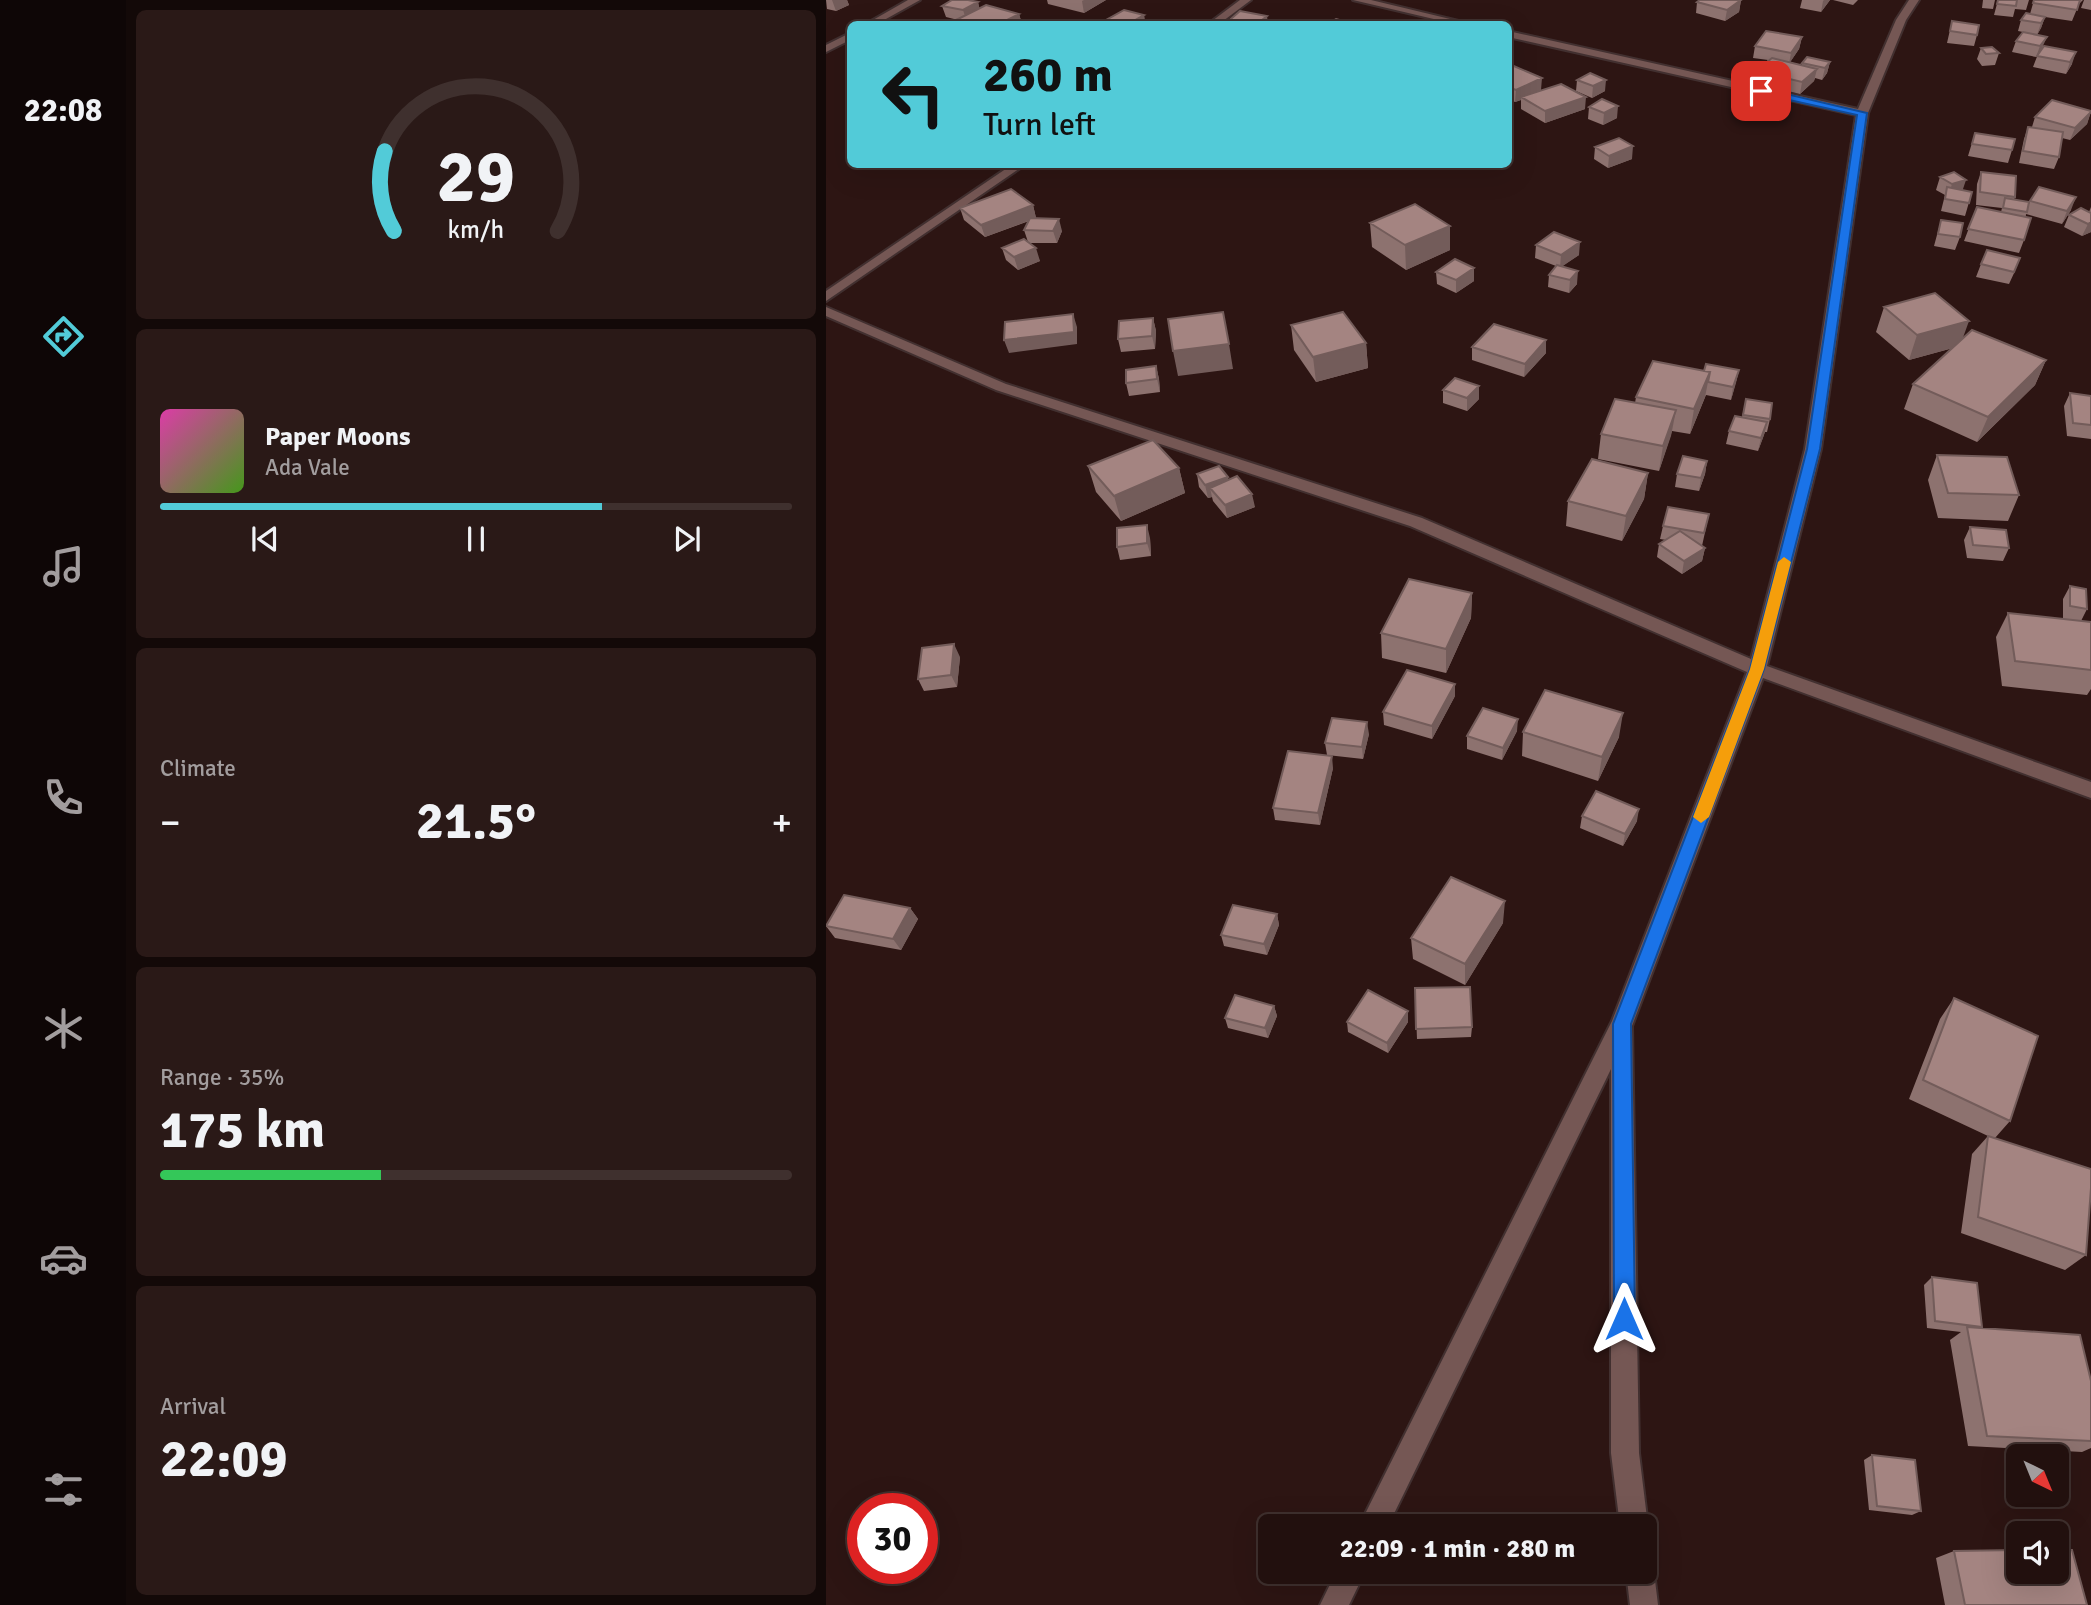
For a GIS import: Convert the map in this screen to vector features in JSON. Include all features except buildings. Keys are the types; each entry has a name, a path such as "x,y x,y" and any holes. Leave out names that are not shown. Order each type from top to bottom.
{"street":[{"path":"876,21 915,0"},
{"path":"1217,21 1246,0"},
{"path":"1358,0 1452,21"},
{"path":"1379,1514 1622,1024 1757,669 1813,449 1862,113 1901,20 1914,0"},
{"path":"1512,35 1862,113"},
{"path":"826,49 847,38"},
{"path":"826,297 1015,168"},
{"path":"826,311 1001,387 1416,522 1757,669 2091,790"},
{"path":"1622,1024 1625,1453 1633,1514"},
{"path":"1334,1605 1345,1584"},
{"path":"1641,1584 1644,1605"}],"slow traffic":[{"path":"1701,817 1757,669 1784,562"}],"route":[{"path":"1624,1319 1622,1024 1757,669 1813,449 1862,113 1761,91"}]}
